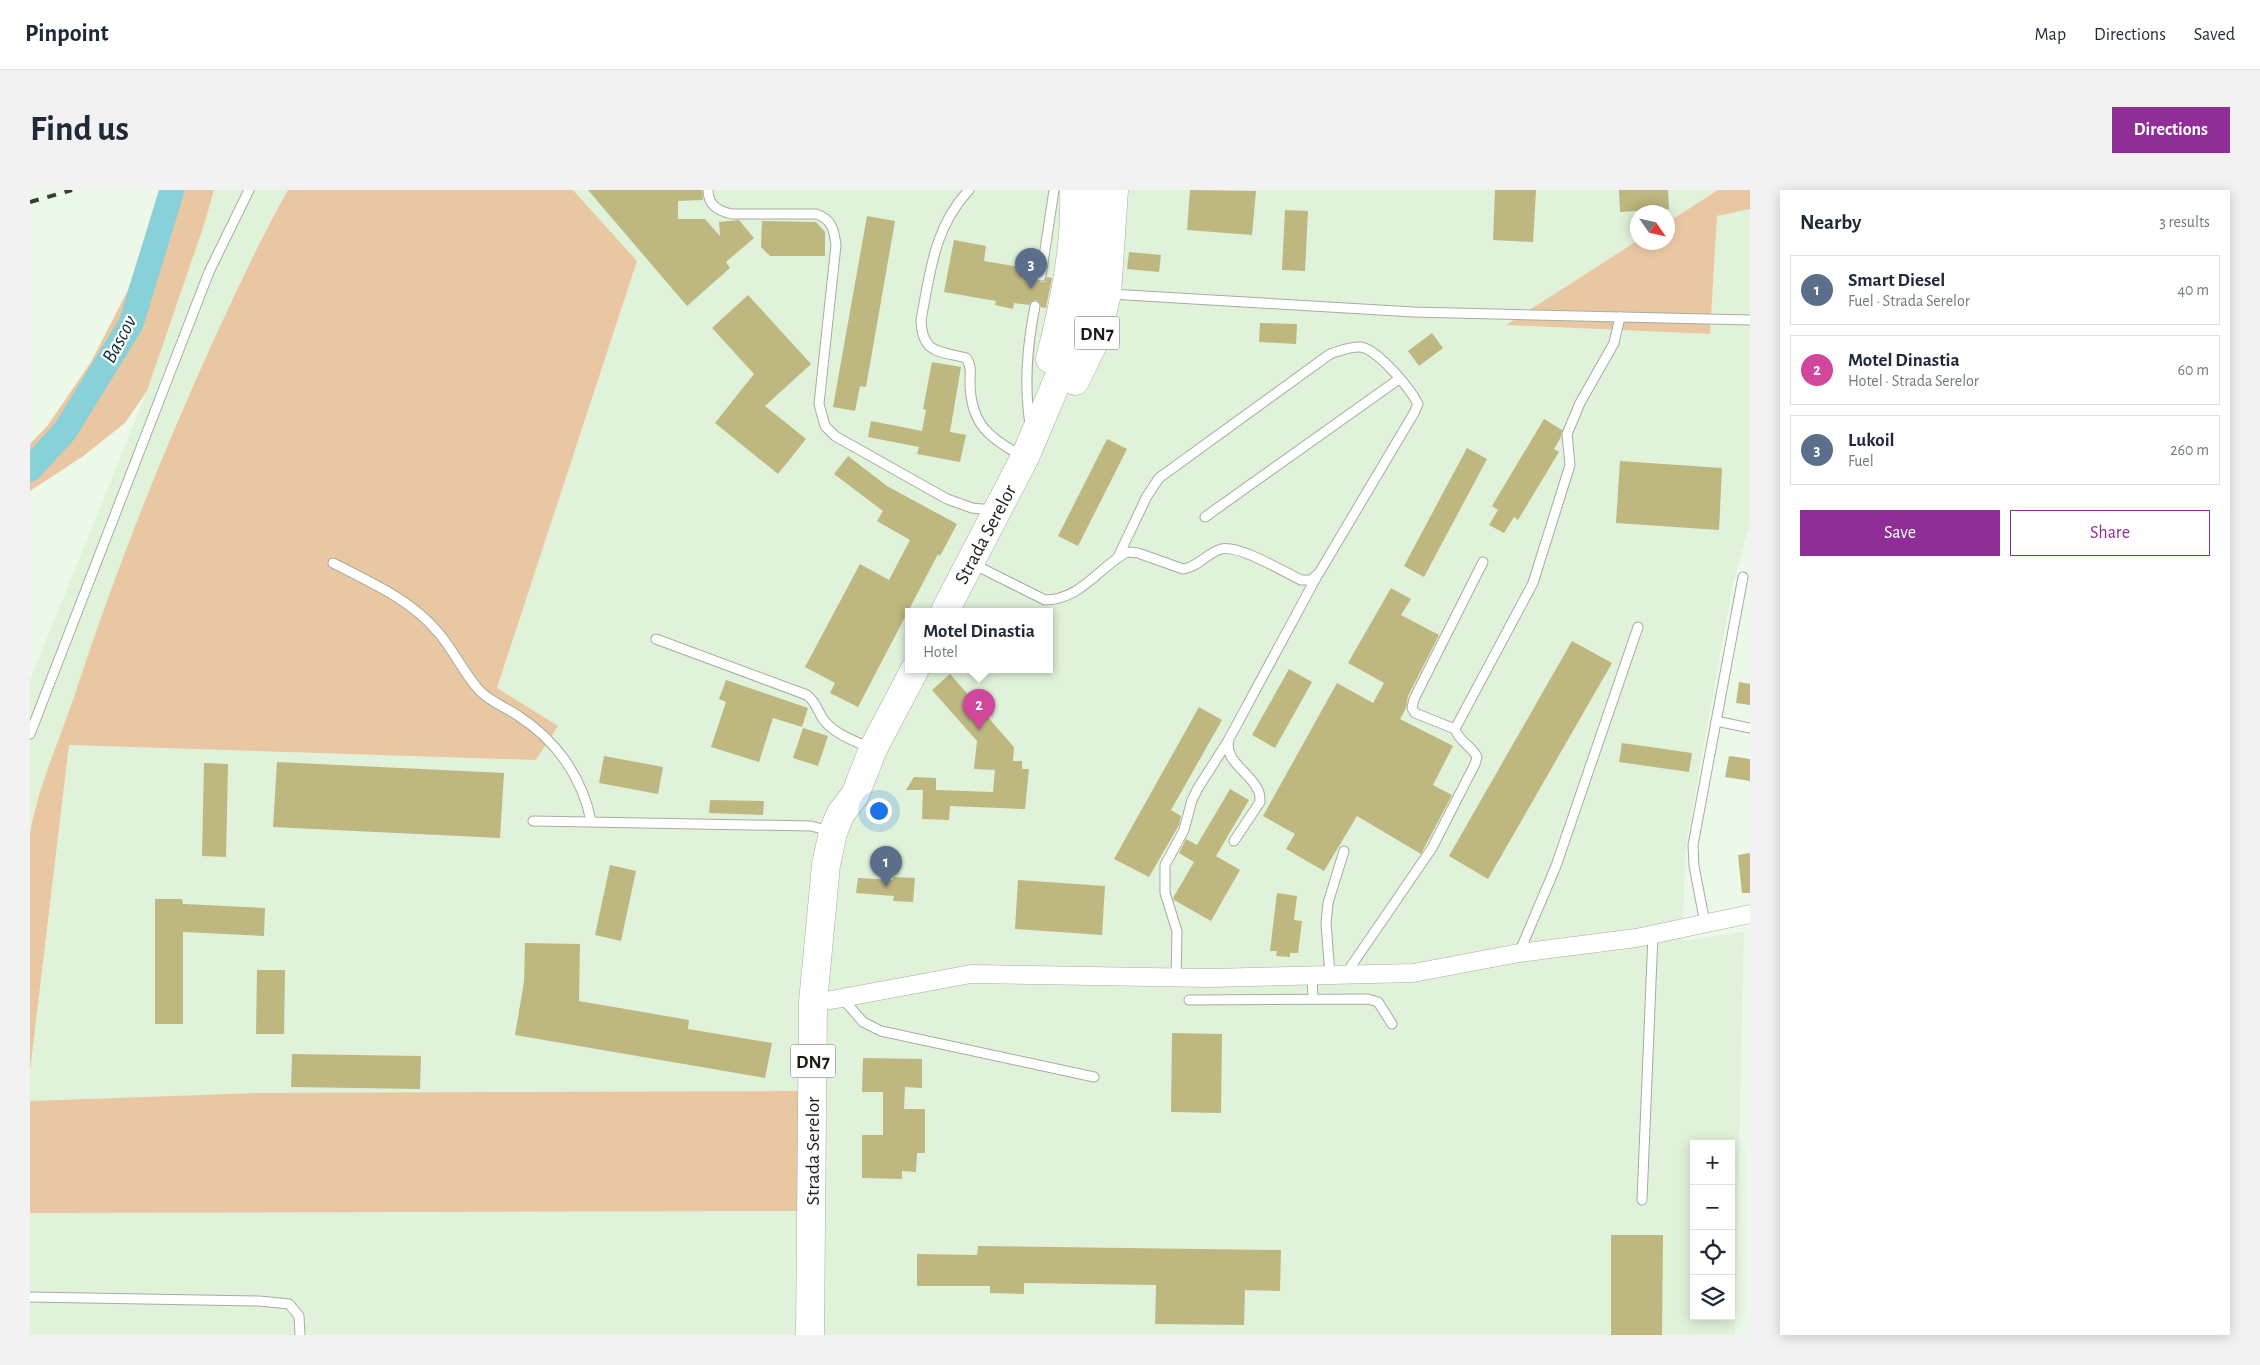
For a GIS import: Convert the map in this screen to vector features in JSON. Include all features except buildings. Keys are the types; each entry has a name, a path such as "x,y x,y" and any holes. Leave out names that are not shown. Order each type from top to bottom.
{"highway":[{"name":"DN7","path":"1028,445 1066,291 1072,242 1074,190"},
{"name":"DN7","path":"1028,445 1070,351 1081,315 1093,250 1094,190"},
{"name":"DN7","path":"1028,445 1075,380 1087,358 1100,325 1107,294 1114,190"},
{"name":"Strada Serelor","path":"947,608 998,510 1028,445"},
{"name":"Strada Serelor","path":"810,1335 813,1002 822,890 833,832 841,813 855,795 873,749 912,673"},
{"name":"Strada Serelor","path":"828,1335 837,1000 836,912 845,852 855,816 855,795"}],"street":[{"path":"837,1000 971,974 1176,978 1413,973 1519,953 1653,934 1750,914"}],"lane":[{"path":"30,734 209,272 249,190"},
{"path":"708,190 709,200 721,212 732,214 816,214 824,216 831,223 836,245 819,404 825,426 835,436 947,499 972,508 998,510"},
{"path":"969,190 942,229 934,248 920,320 921,330 925,340 934,350 966,358 970,368 971,400 974,414 982,427 996,442 1028,445 1026,370 1036,306"},
{"path":"1041,276 1054,190"},
{"path":"1107,294 1413,312 1750,320"},
{"path":"1338,975 1432,848 1475,764 1477,757 1474,750 1457,737 1455,729 1533,583 1570,465 1567,434 1580,403 1614,344 1620,317"},
{"path":"1118,557 1147,496 1159,478 1330,354 1347,348 1358,347 1367,349 1378,356 1413,394 1418,404 1318,573 1230,739 1198,788 1192,800 1184,830 1165,865 1165,893 1177,932 1176,978"},
{"path":"1205,517 1400,379"},
{"path":"970,562 1045,600 1056,600 1072,594 1089,583 1118,557 1127,552 1138,553 1183,569 1191,568 1218,549 1233,548 1300,580 1310,580 1318,573"},
{"path":"1455,729 1415,713 1412,708 1414,699 1483,562"},
{"path":"333,563 412,606 439,633 480,691 541,731 561,752 587,804 591,821"},
{"path":"1705,923 1694,866 1693,845 1743,577"},
{"path":"1519,953 1556,866 1638,627"},
{"path":"656,639 807,695 814,700 822,718 836,732 873,749"},
{"path":"1716,721 1750,728"},
{"path":"1230,739 1228,746 1230,754 1258,790 1260,802 1234,841"},
{"path":"534,820 811,826 833,832"},
{"path":"1338,975 1326,923 1328,903 1344,851"},
{"path":"1642,1200 1653,934"},
{"path":"1312,976 1313,999"},
{"path":"1190,1000 1368,999 1378,1002 1392,1024"},
{"path":"837,1000 862,1022 881,1032 1094,1077"},
{"path":"30,1296 259,1301 289,1304 299,1316 300,1335"}],"shaded area":[{"path":"160,190 214,190 205,222 147,391 125,423 82,457 30,491 30,444 48,425 91,362 128,290"},
{"path":"214,190 288,190 265,231 180,414 34,809 30,833 30,680 147,391 205,222"},
{"path":"288,190 573,190 637,261 497,688 558,726 536,760 69,745 30,1071 30,833 38,798 105,605 158,469 216,335 259,244"},
{"path":"573,190 1718,190 1675,218 1675,205 1630,205 1630,246 1507,325 1710,334 1717,216 1750,209 1750,523 1733,584 1686,845 1682,941 1744,932 1735,1335 30,1335 30,1213 803,1211 257,1093 30,1101 30,1071 69,745 536,760 557,726 497,689 637,261"},
{"path":"1718,190 1750,190 1750,209 1717,216 1710,334 1506,325 1630,245 1630,250 1675,250 1675,218"},
{"path":"802,1091 803,1211 30,1213 30,1101 257,1093"}],"waterway":[{"name":"Bascov","path":"30,469 65,431 131,324 172,190"}],"railway":[{"path":"30,202 72,190"}],"place":[{"name":"Lukoil","path":"1031,289"},
{"name":"Motel Dinastia","path":"979,730"},
{"name":"Smart Diesel","path":"886,887"}]}
